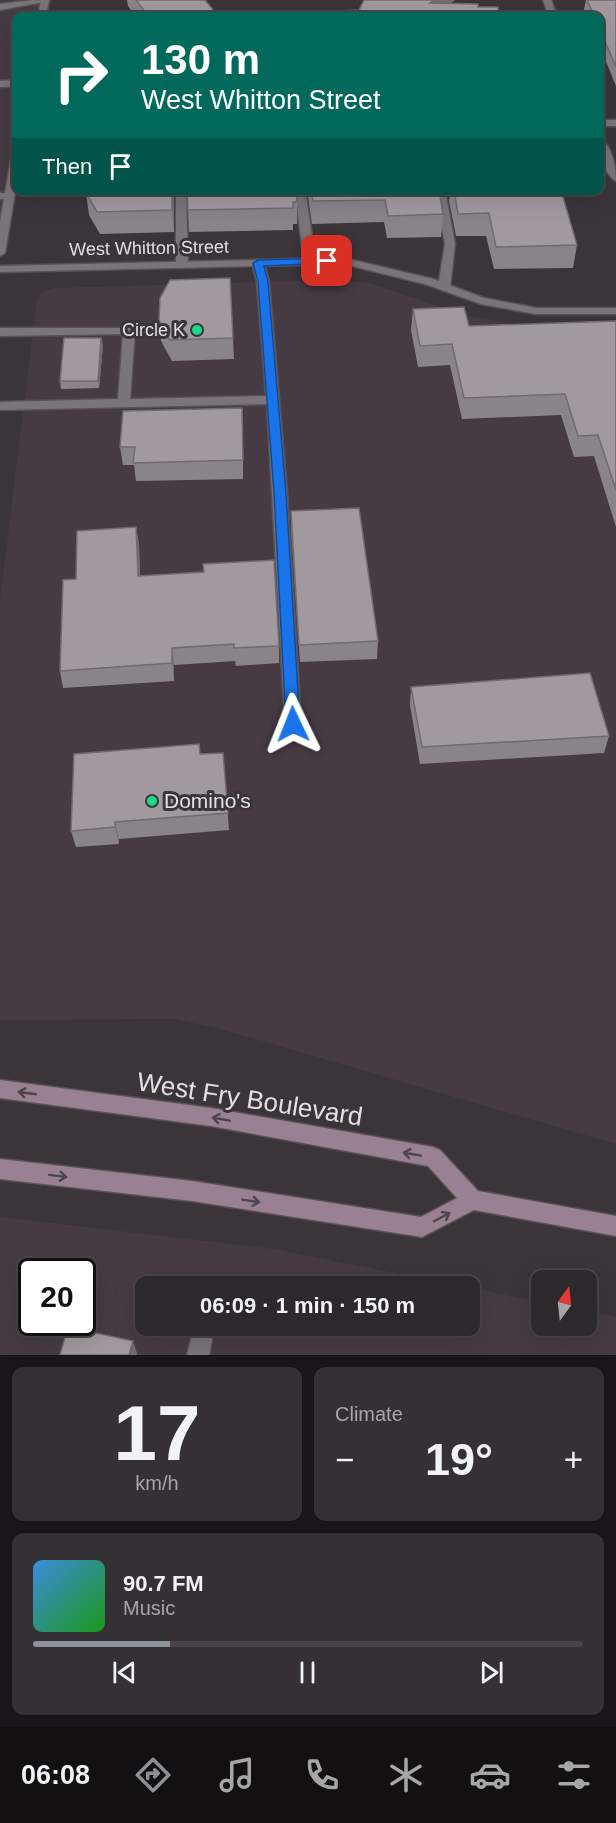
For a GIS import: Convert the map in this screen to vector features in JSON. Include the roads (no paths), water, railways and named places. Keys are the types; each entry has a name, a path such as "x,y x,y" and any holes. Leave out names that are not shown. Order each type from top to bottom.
{"main road":[{"name":"West Fry Boulevard","path":"0,1089 211,1117 433,1157 473,1200"},
{"path":"0,1169 192,1191 422,1227 473,1200 616,1226"}],"street":[{"path":"0,7 45,0"},
{"path":"604,151 616,178"},
{"path":"0,253 5,196 12,172"},
{"path":"181,195 182,265"},
{"path":"301,195 310,262"},
{"path":"441,195 450,244 444,287"},
{"name":"West Whitton Street","path":"0,269 344,261 444,287 481,301 536,311 616,311"},
{"path":"258,263 263,282 272,400 293,724"},
{"path":"0,332 129,330 124,403"},
{"path":"0,406 272,400"}],"place":[{"name":"Circle K","path":"197,330"},
{"name":"Domino's","path":"152,801"}]}
